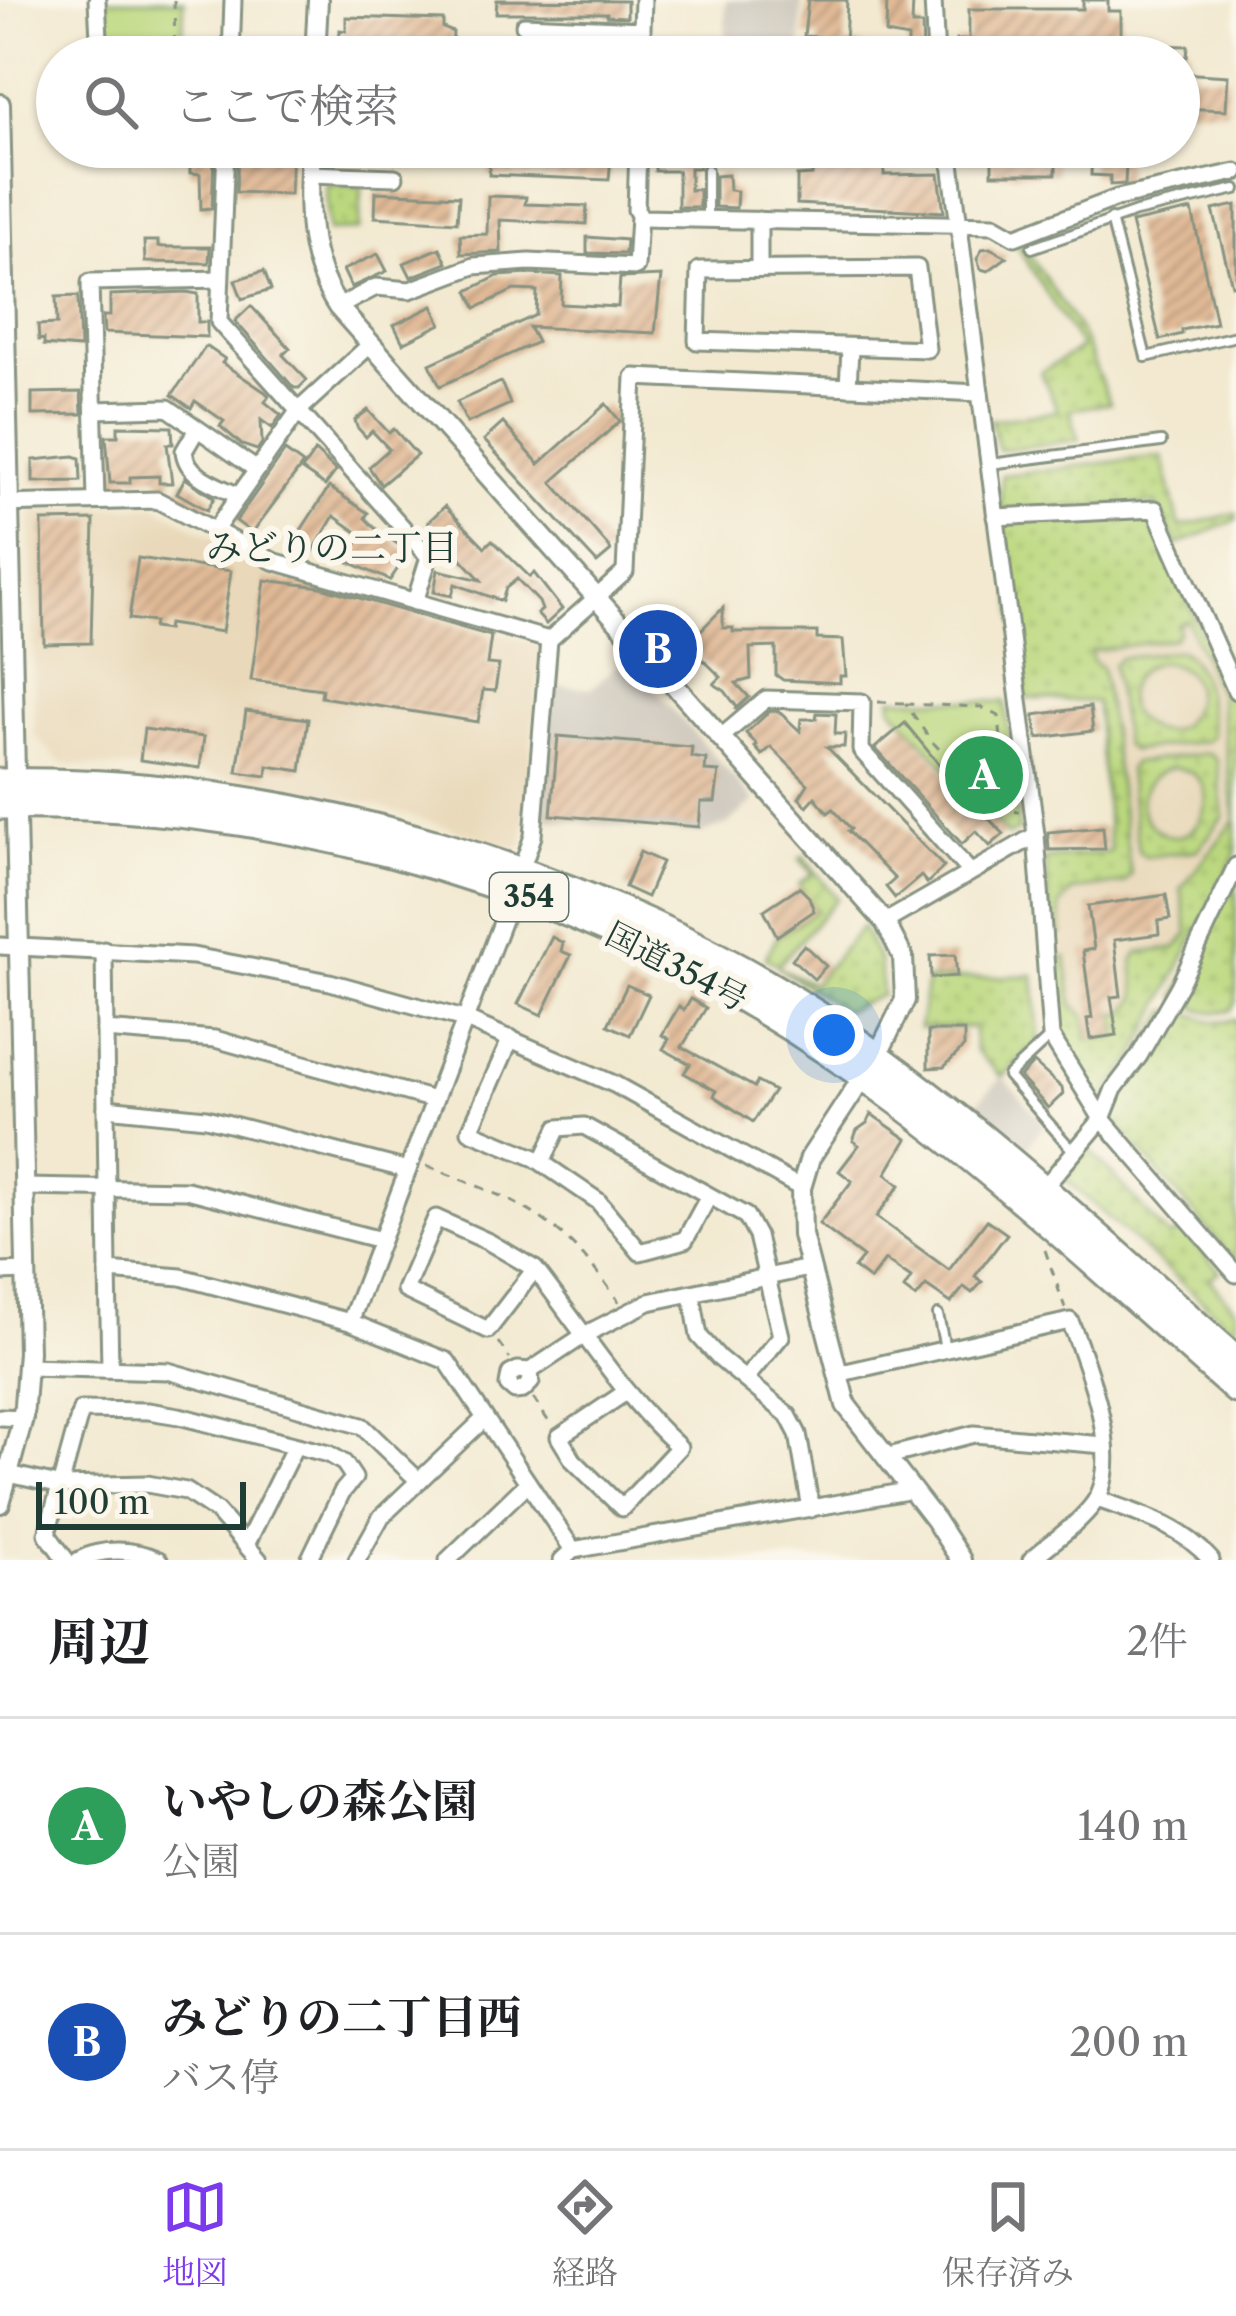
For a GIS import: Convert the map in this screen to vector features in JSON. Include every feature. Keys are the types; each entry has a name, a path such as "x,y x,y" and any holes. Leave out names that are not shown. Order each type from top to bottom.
{"highway":[{"name":"国道354号","path":"8,794 314,835 517,882 703,973 871,1066 1043,1189 1236,1360"},
{"name":"国道354号","path":"871,1066 1236,1389"}],"street":[{"path":"98,0 99,36"},
{"path":"232,36 233,0"},
{"path":"316,36 318,0"},
{"path":"642,36 644,0"},
{"path":"933,0 935,36"},
{"path":"524,25 642,30"},
{"path":"0,104 9,945 24,1187 28,1367 23,1418 0,1503"},
{"path":"225,168 219,322 429,556 415,602"},
{"path":"310,168 312,249 338,307 885,922 903,957 907,987 901,1013 820,1140 801,1188 800,1223 846,1405 961,1560"},
{"path":"338,307 376,287 410,290 474,266 529,262 637,267 638,168"},
{"path":"952,168 1036,835 1051,1036 1102,1119 1236,1274"},
{"path":"639,216 994,225 1015,237 1046,234 1117,198 1236,172"},
{"path":"310,173 394,177"},
{"path":"759,220 759,269"},
{"path":"917,268 928,349 697,341 699,270 759,269 917,268"},
{"path":"96,501 91,281 220,280"},
{"path":"215,530 298,410 370,346"},
{"path":"848,387 850,349"},
{"path":"350,1322 533,836 549,640 625,572 634,377 980,393"},
{"path":"94,410 168,408 257,470"},
{"path":"197,428 174,455 194,473 238,496"},
{"path":"4,504 157,500 273,561 549,640"},
{"path":"995,517 1155,509 1236,691"},
{"path":"720,737 766,699 862,702 861,750 970,872"},
{"path":"885,922 1036,835"},
{"path":"1043,1189 1102,1119 1114,1089 1180,986 1236,866"},
{"path":"9,945 193,956 330,982 464,1019 614,1084 801,1188"},
{"path":"104,950 110,1367"},
{"path":"105,1030 214,1039 434,1100"},
{"path":"511,1038 470,1131 542,1162 598,1201 640,1252 686,1240 709,1196"},
{"path":"106,1108 206,1118 410,1165"},
{"path":"542,1162 558,1128 584,1126 746,1216 757,1236 781,1336 747,1377"},
{"path":"24,1187 187,1190 381,1240"},
{"path":"535,1269 488,1330 406,1290 436,1218 535,1269 586,1334 642,1414 679,1447 622,1508 573,1460 559,1436 626,1392"},
{"path":"525,1376 586,1334 649,1302 809,1268"},
{"path":"0,1272 26,1271"},
{"path":"108,1271 181,1277 350,1322 447,1361 528,1483 568,1555 913,1490"},
{"path":"692,1295 699,1336 788,1415 798,1435 811,1509"},
{"path":"837,1374 1070,1321 1096,1388 1104,1470 1097,1499 1031,1560"},
{"path":"28,1367 167,1372 362,1426 419,1480"},
{"path":"66,1560 47,1534 80,1410 148,1411 329,1454 344,1463 354,1478 342,1492 309,1560"},
{"path":"0,1417 23,1418"},
{"path":"357,1560 381,1517 485,1418"},
{"path":"885,1457 974,1434 1104,1445"},
{"path":"246,1545 296,1446"},
{"path":"9,1474 62,1486 147,1484 186,1491 216,1511 259,1560"},
{"path":"448,1560 528,1483"},
{"path":"1097,1499 1168,1525 1197,1544 1210,1560"},
{"path":"79,1560 98,1552 139,1552 159,1560"}],"lane":[{"path":"706,219 707,170"},
{"path":"1032,248 1046,234 1236,189"},
{"path":"1112,219 1146,357 1236,336"},
{"path":"988,465 1162,442"},
{"path":"1051,1036 1008,1076 1074,1153"},
{"path":"938,1315 945,1349"}],"path":[{"path":"174,0 175,36"},
{"path":"862,702 981,707 999,716"},
{"path":"1008,703 999,716 1006,801 1010,811 1023,812"},
{"path":"906,704 929,738 987,801 1006,801"},
{"path":"410,1165 506,1197 554,1224 587,1257 627,1313"},
{"path":"1044,1241 1047,1264 1070,1321"},
{"path":"488,1330 525,1376 559,1436"}],"shaded area":[{"path":"726,0 802,0 801,36 725,36"},
{"path":"155,506 270,567 538,645 522,846 368,803 272,784 191,772 63,764 35,736 31,515 36,510"},
{"path":"1152,519 1236,705 1236,854 1135,1056 1058,1035 1057,957 1048,886 1077,855 1110,852 1096,702 1008,521"},
{"path":"626,657 754,801 728,824 700,834 542,819 553,686 592,688"},
{"path":"1002,1077 1045,1124 1027,1148 974,1106"}],"green space":[{"path":"105,0 184,0 183,36 108,36"},
{"path":"326,184 362,187 359,230 328,231"},
{"path":"1023,244 1080,331 1110,403 1070,410 1079,440 999,450 991,420 1058,411 1041,372 1081,348 1017,246"},
{"path":"1162,456 1180,527 1236,513 1236,520 1177,545 1156,504 1005,510 1000,504 1002,475"},
{"path":"1148,516 1236,705 1236,854 1135,1056 1102,1100 1097,1100 1058,1035 1057,957 1066,957 1073,1006 1085,1016 1088,1040 1118,1037 1115,1015 1126,1013 1137,998 1133,961 1138,953 1176,948 1188,933 1181,889 1235,820 1219,694 1187,620 1177,625 1173,639 1091,651 1092,661 1102,668 1131,875 1124,883 1072,891 1060,906 1062,934 1051,937 1045,859 1110,852 1096,702 1024,698 1004,527 1008,521"},
{"path":"1181,650 1196,666 1205,688 1212,735 1206,741 1132,751 1124,745 1113,665 1120,658","holes":["1158,662 1179,667 1191,679 1192,709 1171,730 1156,731 1132,712 1130,686 1141,671"]},
{"path":"892,698 1005,702 1019,830 1008,836 892,707"},
{"path":"1208,753 1217,760 1224,816 1198,850 1146,857 1138,851 1128,770 1133,763","holes":["1172,768 1191,773 1202,784 1203,814 1183,835 1168,836 1145,817 1144,791 1163,771"]},
{"path":"803,856 837,898 779,965 765,958 777,937 816,911 799,884 813,874 800,859"},
{"path":"1236,875 1236,1001 1231,1010 1209,1012 1176,997"},
{"path":"862,927 879,961 882,995 845,1011 777,967 813,984"},
{"path":"1034,975 1039,1041 1002,1077 975,1050 974,1027 919,1028 927,980"},
{"path":"1168,1011 1217,1022 1236,1019 1236,1262 1112,1118 1121,1088"},
{"path":"1088,1148 1169,1237 1185,1231 1220,1271 1209,1279 1236,1309 1236,1331 1064,1178"}],"building":[{"path":"497,0 627,1 627,17 496,13"},
{"path":"808,0 847,0 845,36 804,36"},
{"path":"887,0 913,0 912,25 922,25 922,36 886,34"},
{"path":"1083,0 1108,0 1108,11 1121,11 1121,36 969,36 969,9 1083,9"},
{"path":"346,17 443,20 443,28 453,32 453,36 340,36 340,30 346,31"},
{"path":"1200,74 1228,76 1226,110 1200,109"},
{"path":"190,168 214,168 212,208 201,209 200,174 190,173"},
{"path":"237,168 291,168 290,194 236,192"},
{"path":"489,168 610,168 609,180 489,175"},
{"path":"690,168 690,190 699,189 699,207 678,207 678,171 655,171"},
{"path":"812,168 939,174 944,212 797,204 797,176 812,175"},
{"path":"992,168 1056,168 1056,174 992,174"},
{"path":"1091,168 1126,168 1125,184 1110,185 1110,176 1091,175"},
{"path":"728,175 729,190 737,191 736,208 715,207 715,176"},
{"path":"376,192 459,196 457,222 375,217"},
{"path":"488,196 526,197 525,204 587,206 586,224 500,220 501,252 461,254 460,235 487,234"},
{"path":"1236,205 1236,284 1232,285 1213,210"},
{"path":"1192,210 1216,323 1160,340 1131,223"},
{"path":"587,237 626,240 625,254 587,253"},
{"path":"144,241 158,241 163,247 210,247 209,263 145,262"},
{"path":"440,248 447,263 411,277 404,263"},
{"path":"982,249 1007,257 988,271 981,269 977,259"},
{"path":"378,254 387,271 351,287 343,270"},
{"path":"264,271 271,290 242,299 235,280"},
{"path":"498,276 562,276 561,304 618,307 620,278 661,276 655,333 529,327 537,342 440,386 430,364 536,315 537,291 514,290 476,308 468,291"},
{"path":"198,294 198,322 207,322 207,337 104,333 103,316 110,316 110,295"},
{"path":"78,296 80,348 44,345 38,325 57,324 56,297"},
{"path":"251,306 290,348 283,355 307,380 299,388 294,388 235,321"},
{"path":"433,306 441,324 403,343 394,325"},
{"path":"206,346 265,392 269,396 265,402 281,415 272,428 261,420 262,443 257,450 242,445 220,426 224,421 195,401 191,408 172,395"},
{"path":"501,382 510,404 467,423 457,402"},
{"path":"81,392 82,414 32,415 32,393"},
{"path":"606,404 620,421 552,482 609,547 611,551 597,563 484,440 503,423 539,464"},
{"path":"368,410 417,455 381,485 369,467 389,449 372,431 366,437 355,420"},
{"path":"118,426 172,427 173,444 167,444 172,483 159,483 159,476 110,483 106,436 118,436"},
{"path":"285,451 303,464 252,533 236,521"},
{"path":"315,451 336,471 325,486 302,470"},
{"path":"80,458 81,481 33,482 33,460"},
{"path":"185,478 214,498 207,510 177,493"},
{"path":"329,487 368,513 365,518 376,529 409,552 390,580 349,562 361,535 334,516 311,555 292,544"},
{"path":"445,506 485,547 492,540 530,577 534,573 562,609 546,624 537,614 542,610 539,602 517,579 506,588 502,601 455,584 452,596 434,592 438,570 481,580 428,522"},
{"path":"94,520 91,643 44,644 42,521"},
{"path":"138,558 231,571 222,632 168,624 167,630 153,628 154,622 129,619"},
{"path":"265,580 321,587 491,636 487,664 499,665 495,691 483,690 478,722 321,697 322,689 251,680"},
{"path":"723,608 723,628 733,628 733,632 817,632 817,639 843,640 846,676 840,676 840,683 783,680 776,675 776,647 750,648 751,679 736,683 749,697 735,710 725,691 714,684 721,677 687,644"},
{"path":"1090,707 1093,731 1038,738 1034,715"},
{"path":"246,711 308,719 301,771 268,766 267,776 237,772"},
{"path":"770,711 778,711 800,731 801,719 816,719 817,713 836,714 835,734 845,734 844,747 827,747 944,867 927,883 921,876 895,898 886,887 895,879 833,809 828,813 815,797 807,806 799,798 808,784 771,747 762,755 755,747 746,733"},
{"path":"905,723 959,789 1004,834 990,846 976,831 962,844 875,748"},
{"path":"144,729 204,737 200,768 140,760"},
{"path":"558,736 692,747 691,757 706,759 705,771 719,772 715,802 701,802 699,827 551,815"},
{"path":"1103,827 1105,849 1049,850 1048,832"},
{"path":"640,852 662,862 647,897 625,887"},
{"path":"799,887 814,911 777,936 764,910"},
{"path":"1166,895 1170,919 1158,921 1159,934 1114,940 1121,996 1111,997 1117,1035 1090,1039 1087,1019 1092,1018 1083,951 1094,949 1088,906"},
{"path":"552,937 563,943 561,951 571,955 542,1015 518,1004"},
{"path":"804,945 826,966 814,979 792,959"},
{"path":"955,955 957,976 931,978 930,956"},
{"path":"627,985 649,995 630,1035 608,1025"},
{"path":"691,999 706,1008 682,1047 754,1087 757,1082 774,1091 753,1122 714,1096 716,1091 684,1073 690,1064 663,1049 669,1039 662,1035 679,1006 684,1010"},
{"path":"928,1031 964,1031 964,1047 944,1067 928,1068"},
{"path":"1034,1063 1062,1088 1063,1094 1048,1108 1020,1077"},
{"path":"871,1114 907,1139 886,1174 900,1185 876,1217 949,1270 987,1220 1007,1234 975,1276 982,1282 972,1293 964,1287 951,1303 926,1286 916,1298 904,1289 911,1278 885,1260 870,1280 854,1268 863,1257 819,1224 852,1181 839,1171 859,1145 853,1141 857,1130"}],"place":[{"name":"みどりの二丁目西","path":"658,649"},
{"name":"いやしの森公園","path":"984,775"}],"district":[{"name":"みどりの二丁目","path":"332,547"}]}
